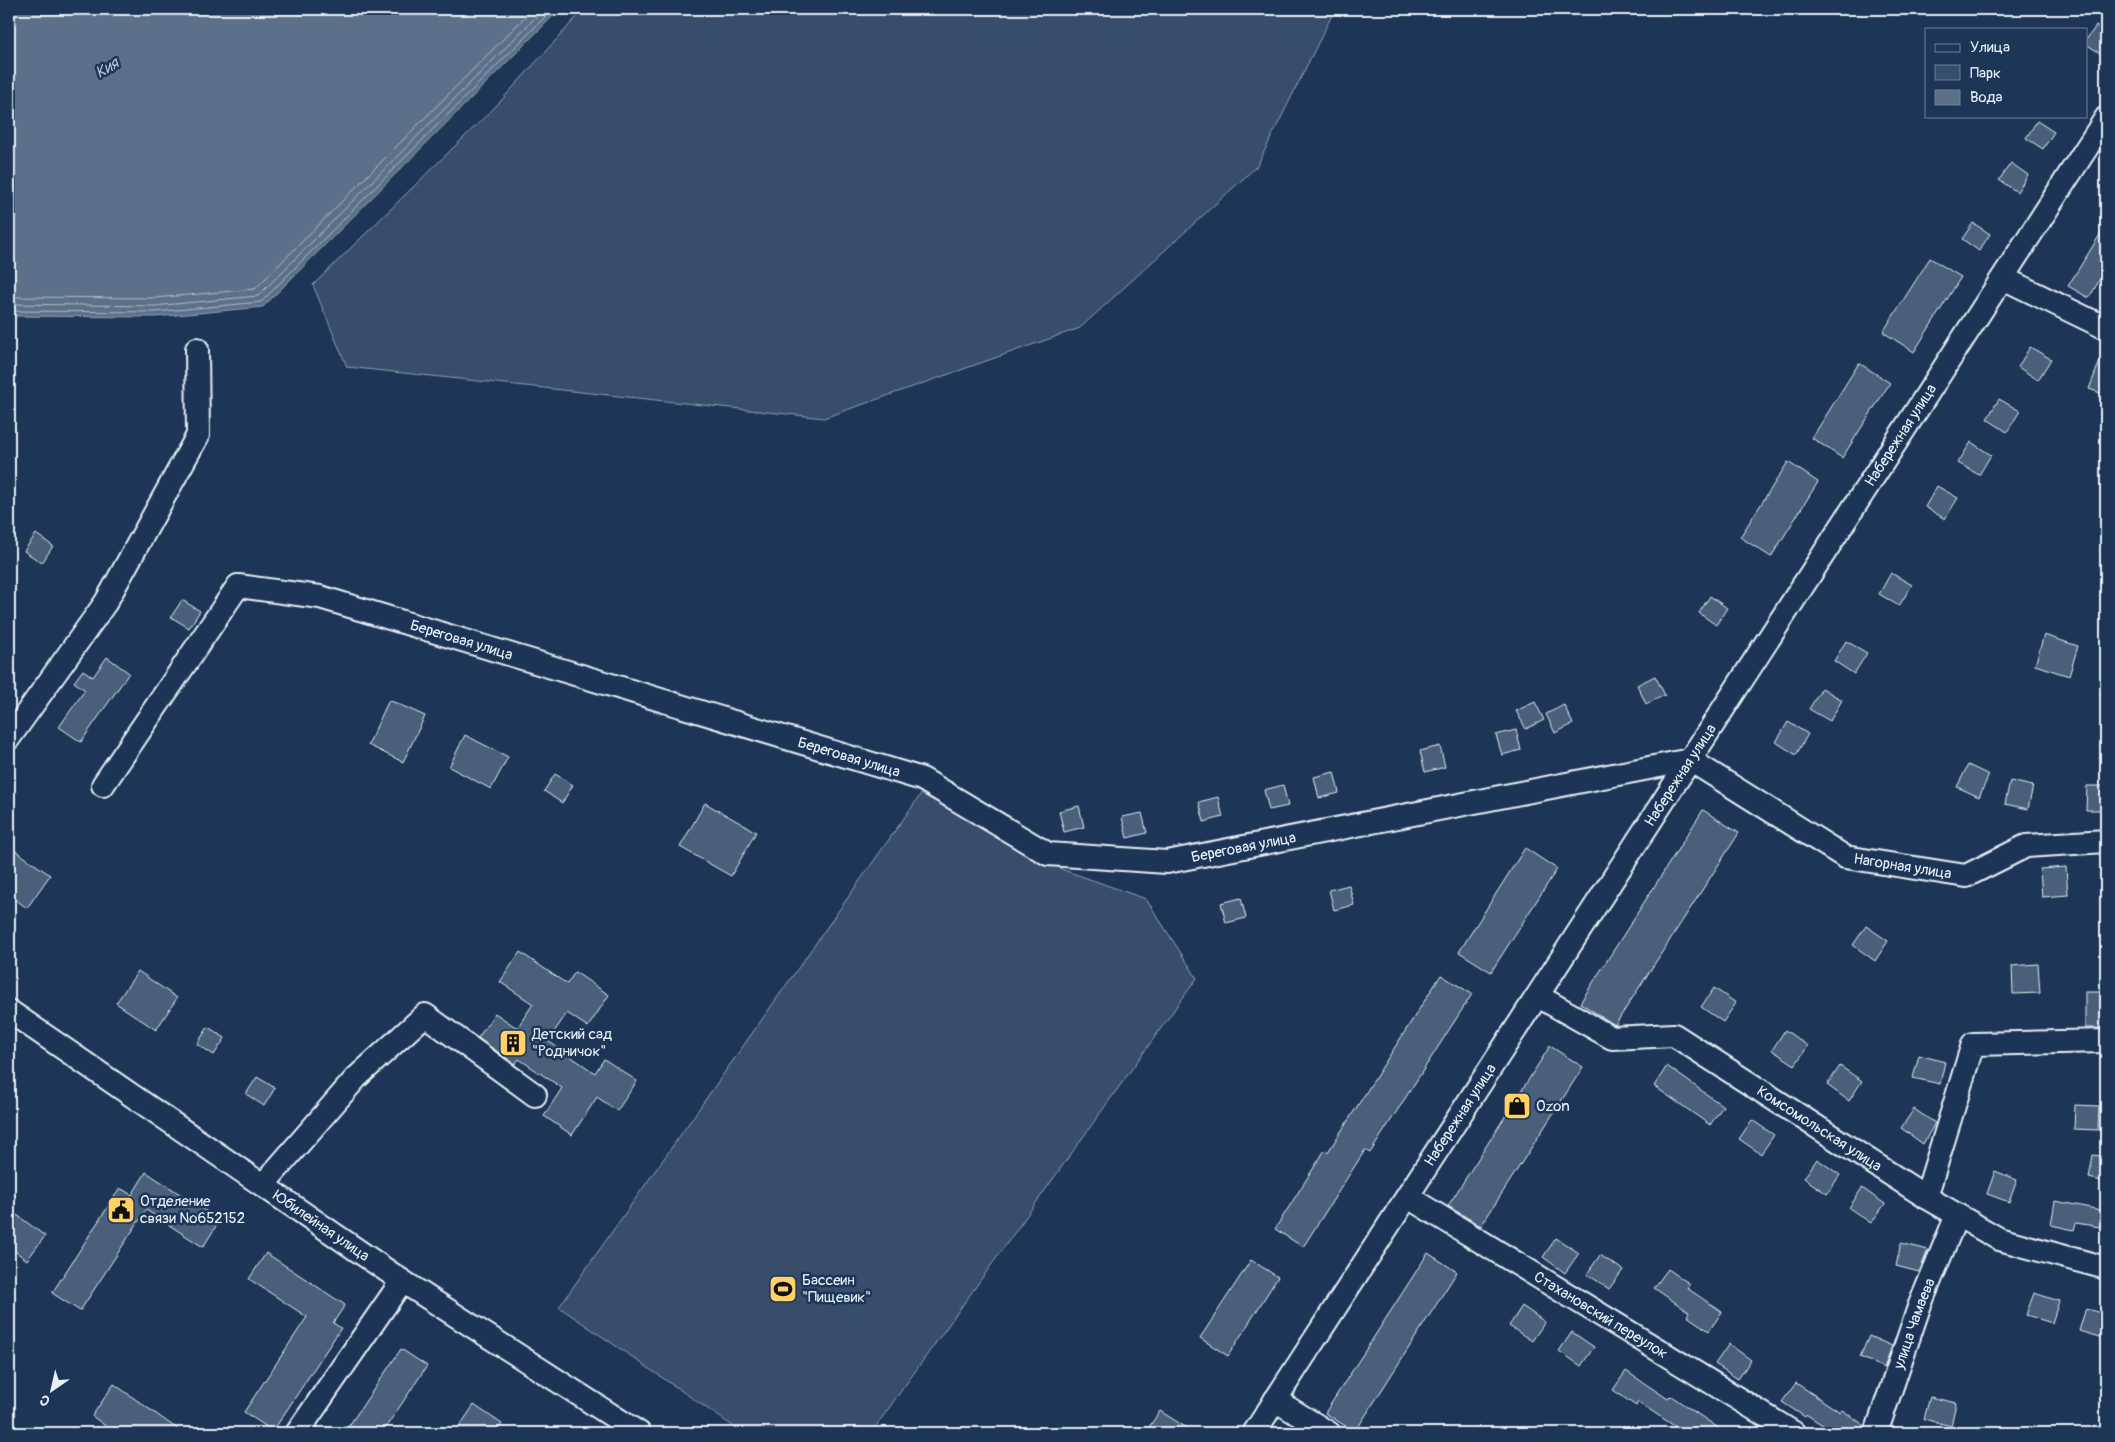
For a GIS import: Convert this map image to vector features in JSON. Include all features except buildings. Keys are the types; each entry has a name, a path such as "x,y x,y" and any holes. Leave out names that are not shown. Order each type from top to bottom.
{"street":[{"name":"Набережная улица","path":"1254,1433 2106,118"},
{"path":"2003,278 2106,328"},
{"path":"9,738 106,602 198,435 197,348"},
{"name":"Береговая улица","path":"103,785 238,586 320,597 922,779 1048,854 1167,862 1690,760"},
{"name":"Нагорная улица","path":"1690,760 1845,857 1966,876 2026,846 2106,840"},
{"name":"Комсомольская улица","path":"1538,996 1612,1038 1674,1034 1926,1197 1999,1239 2106,1268"},
{"name":"Юбилейная улица","path":"9,1010 402,1281 638,1433"},
{"path":"263,1186 356,1078 425,1015 535,1095"},
{"path":"1926,1197 1972,1044 2106,1041"},
{"name":"Стахановский переулок","path":"1408,1197 1794,1433"},
{"name":"улица Чамаева","path":"1876,1433 1919,1307 1957,1215"},
{"path":"297,1433 402,1281"},
{"path":"1275,1400 1329,1433"}],"green space":[{"path":"584,9 1335,9 1257,166 1080,328 824,418 347,367 313,285 498,104"},
{"path":"921,794 1061,869 1146,899 1197,978 871,1433 743,1433 559,1307"}],"water":[{"name":"Кия","path":"9,9 560,9 263,307 155,317 9,316"}],"place":[{"name":"Детский сад \"Родничок\"","path":"513,1043"},
{"name":"Ozon","path":"1517,1106"},
{"name":"Отделение связи №652152","path":"121,1210"},
{"name":"Бассеин \"Пищевик\"","path":"783,1289"}]}
